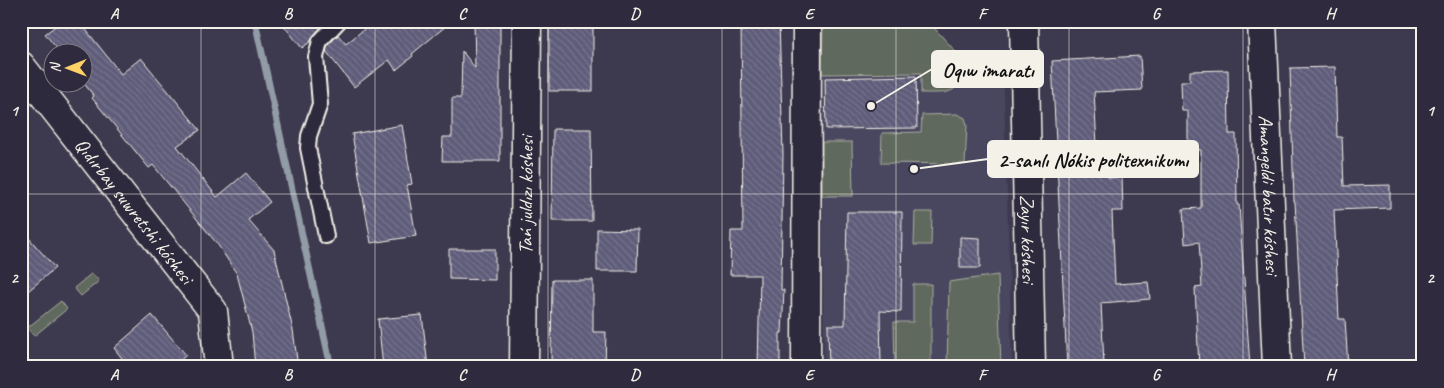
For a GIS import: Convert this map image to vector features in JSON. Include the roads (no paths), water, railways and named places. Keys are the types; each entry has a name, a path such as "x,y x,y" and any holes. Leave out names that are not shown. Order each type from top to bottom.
{"street":[{"name":"Tań juldızı kóshesi","path":"524,367 527,21"},
{"path":"806,367 807,21"},
{"name":"Zayır kóshesi","path":"1024,21 1031,367"},
{"name":"Amangeldi batır kóshesi","path":"1262,21 1277,367"},
{"name":"Qıdırbay suwretshi kóshesi","path":"21,66 213,311 219,367"}],"lane":[{"path":"326,236 308,148 309,136 320,104 316,57 320,41 340,21"}],"waterway":[{"path":"255,21 331,367"}],"place":[{"name":"Oqıw imaratı","path":"871,106"},
{"name":"2-sanlı Nókis politexnikumı","path":"914,169"}]}
